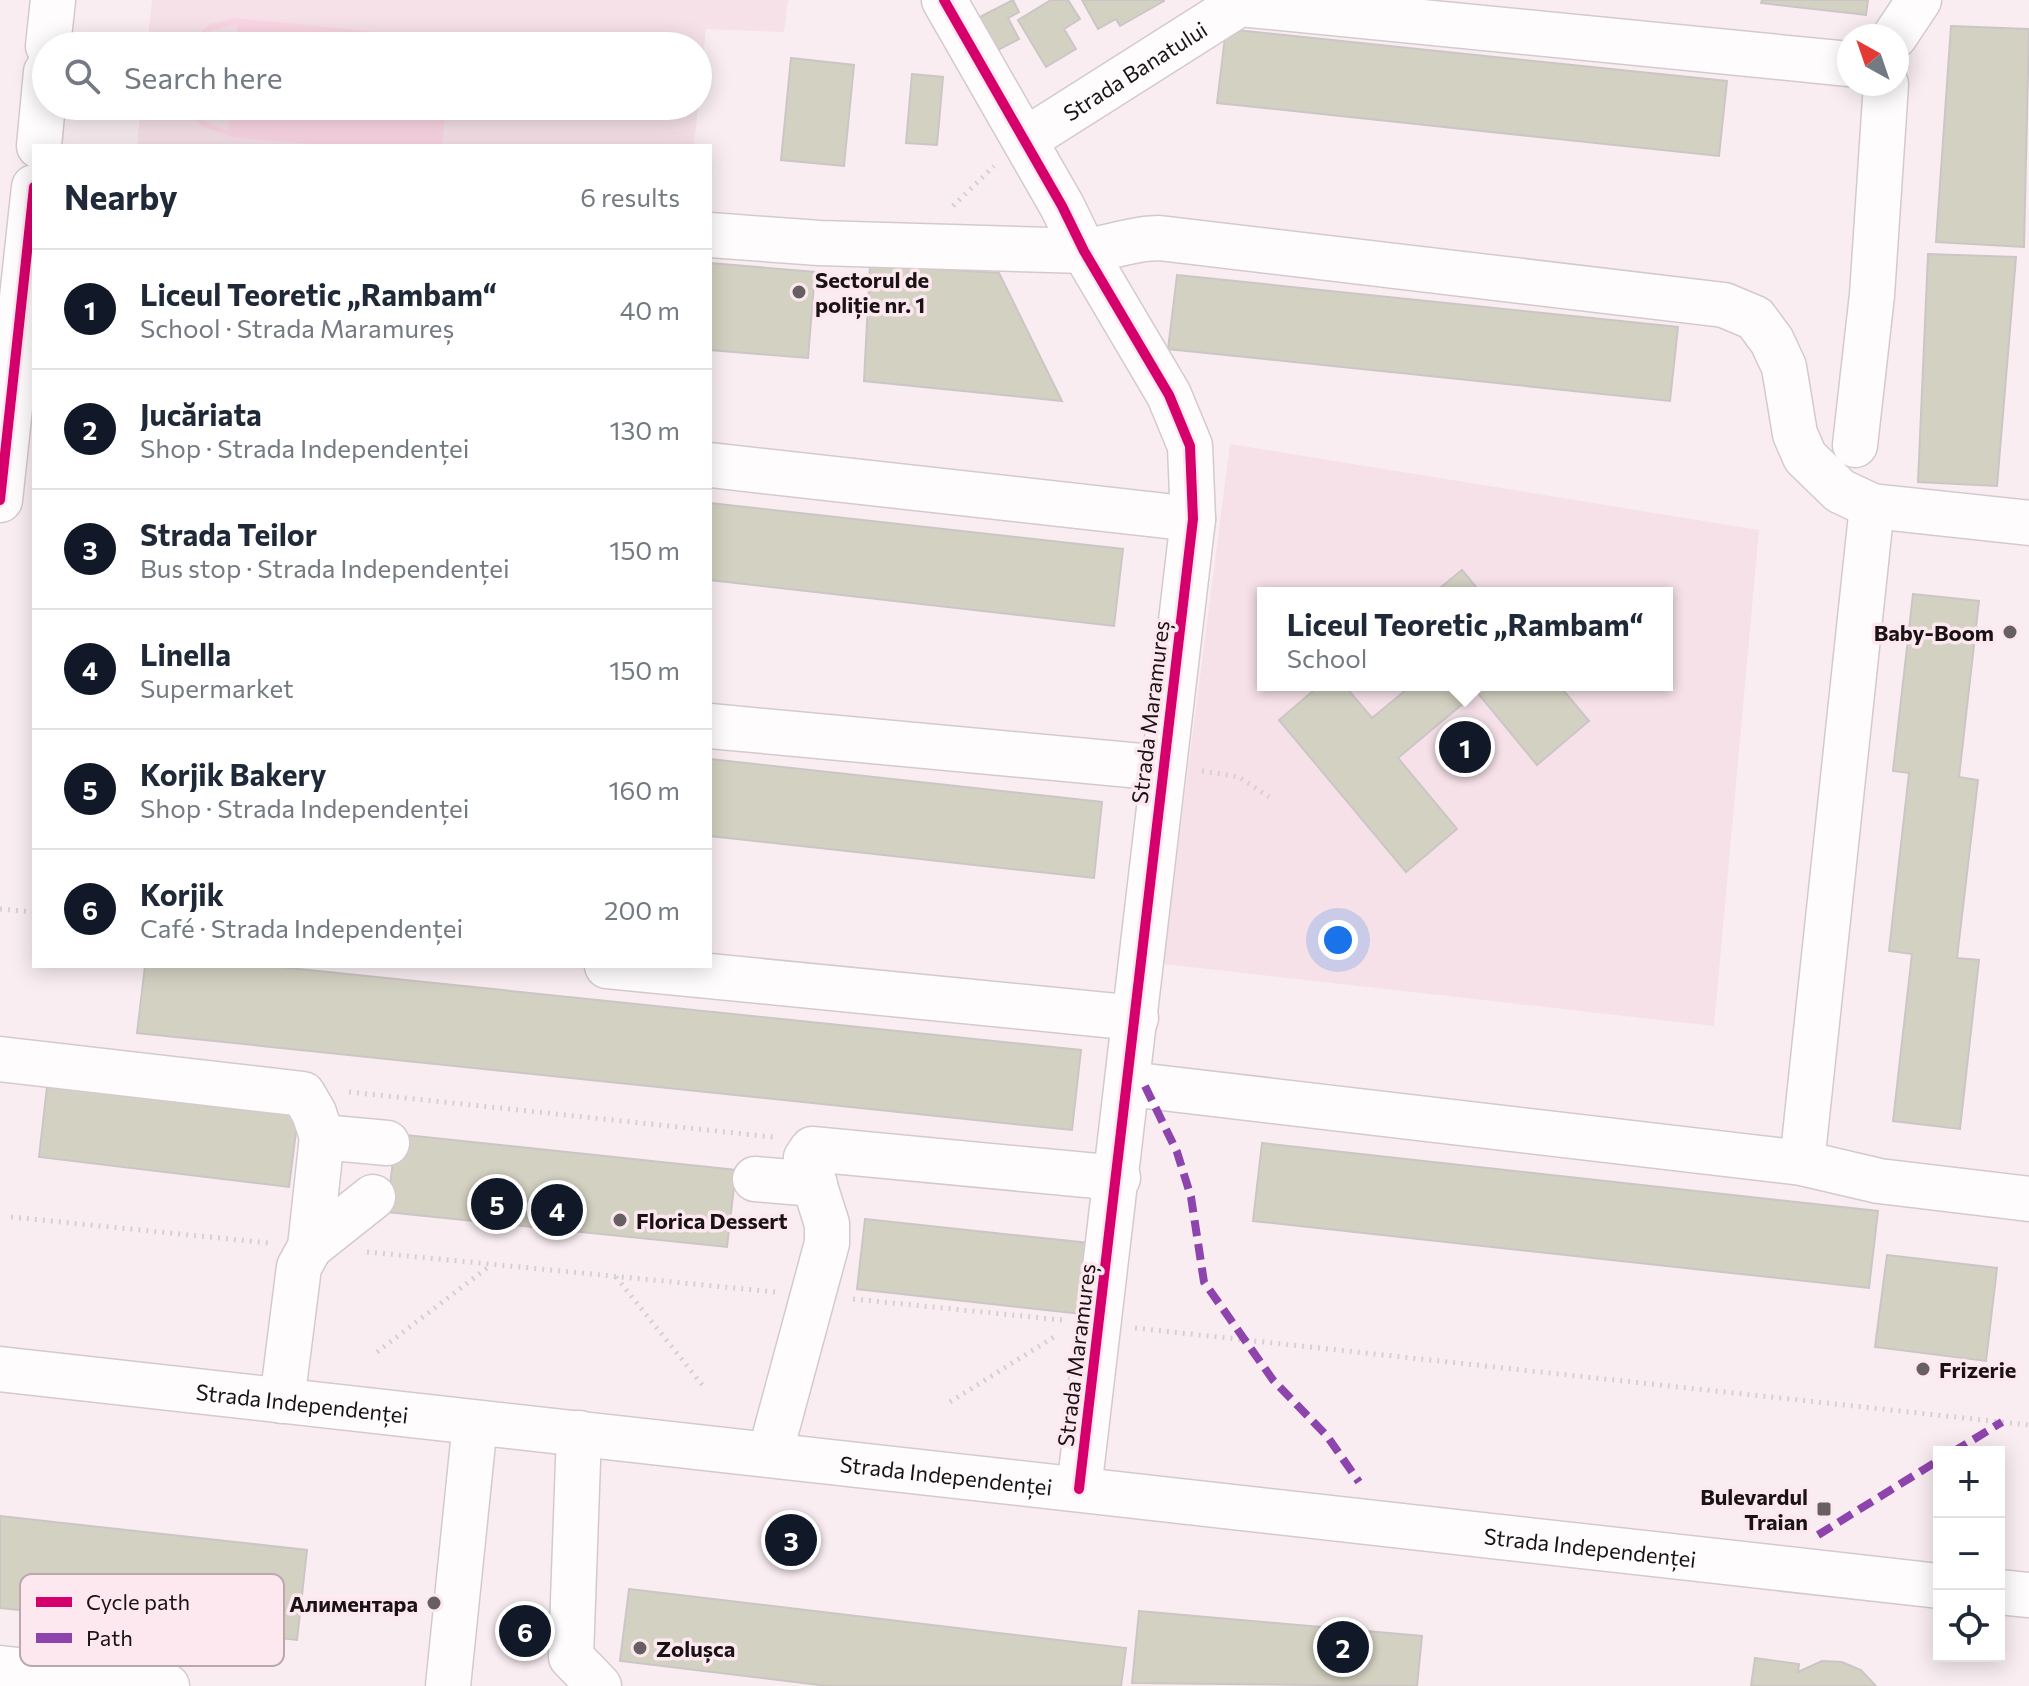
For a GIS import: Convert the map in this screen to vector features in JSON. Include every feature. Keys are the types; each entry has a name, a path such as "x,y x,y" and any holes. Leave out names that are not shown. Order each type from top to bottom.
{"street":[{"path":"50,32 53,0"},
{"name":"Strada Maramureș","path":"944,0 1024,138 1084,251 1169,395 1183,424 1193,466 1193,519 1118,1178 1079,1324 1079,1489"},
{"path":"1903,24 1919,0"},
{"path":"1243,2 1837,63"},
{"name":"Strada Banatului","path":"1024,138 1243,2"},
{"path":"1855,445 1872,295 1885,96"},
{"path":"39,144 41,120"},
{"path":"0,500 13,247 32,193"},
{"path":"712,235 1084,251 1116,247 1141,238 1159,238 1724,305 1755,318 1772,341 1784,367 1795,434 1805,457 1840,491 1872,506 2029,523"},
{"path":"712,465 1193,519"},
{"path":"1802,1163 1872,506"},
{"path":"712,726 1163,765"},
{"path":"627,968 1136,1018"},
{"path":"0,1059 303,1094 322,1137 310,1247 299,1267 282,1401"},
{"path":"1129,1084 1802,1163 1879,1181 2029,1199"},
{"path":"322,1137 387,1143"},
{"path":"770,1454 827,1234 814,1166"},
{"path":"755,1179 814,1166 1118,1178"},
{"path":"310,1247 373,1197"},
{"name":"Strada Independenței","path":"0,1369 1933,1585"},
{"path":"448,1686 475,1423"},
{"path":"579,1433 571,1657 599,1686"},
{"path":"2005,1593 2029,1595"},
{"path":"0,1668 167,1686"}],"path":[{"path":"913,246 1024,138"},
{"path":"1163,765 1239,777 1269,797"},
{"path":"0,909 32,912"},
{"path":"303,1094 329,1090 782,1138 814,1166"},
{"path":"11,1217 813,1295 2029,1425"},
{"path":"377,1352 492,1264"},
{"path":"616,1277 704,1387"},
{"path":"950,1402 1079,1324"}],"shaded area":[{"path":"152,0 788,0 784,32 706,29 706,32 149,32"},
{"path":"233,18 376,32 237,32 238,24 202,32 208,25"},
{"path":"140,120 697,120 694,144 137,144"},
{"path":"198,120 205,120 228,131 229,120 445,120 442,144 311,144 232,137 202,126"},
{"path":"1230,444 1759,530 1714,1026 1163,964"}],"building":[{"path":"1013,0 1019,12 1008,18 1019,39 990,54 972,21"},
{"path":"1051,0 1068,0 1080,19 1064,29 1076,49 1046,67 1018,20"},
{"path":"1082,0 1164,1 1120,26 1116,19 1098,29"},
{"path":"1762,0 1868,0 1866,15 1761,3"},
{"path":"1951,26 2029,29 2024,247 1936,242"},
{"path":"1226,29 1727,81 1719,156 1217,103"},
{"path":"791,58 854,65 844,166 781,160"},
{"path":"912,74 943,77 937,145 906,143"},
{"path":"1928,254 2016,257 1997,486 1918,482"},
{"path":"712,263 815,272 808,358 712,350"},
{"path":"870,265 999,273 1062,401 864,381"},
{"path":"1177,275 1678,327 1670,401 1168,349"},
{"path":"712,503 1123,549 1114,626 712,580"},
{"path":"1462,570 1476,587 1441,587"},
{"path":"1913,594 1979,601 1959,777 1978,780 1957,958 1979,960 1960,1129 1893,1121 1912,954 1889,951 1909,773 1893,771"},
{"path":"1313,691 1349,691 1372,718 1405,691 1564,691 1589,721 1537,765 1477,692 1398,758 1457,829 1406,872 1279,720"},
{"path":"712,759 1102,802 1094,878 712,836"},
{"path":"145,968 289,968 1081,1050 1072,1130 137,1033"},
{"path":"48,1078 299,1108 289,1187 39,1157"},
{"path":"396,1134 736,1170 727,1247 387,1212"},
{"path":"1262,1143 1878,1211 1869,1288 1253,1221"},
{"path":"865,1219 1089,1243 1081,1314 857,1289"},
{"path":"1887,1255 1997,1268 1986,1361 1875,1347"},
{"path":"0,1516 307,1550 297,1640 284,1639 284,1574 20,1574 20,1610 0,1608"},
{"path":"629,1589 1126,1648 1121,1686 828,1686 620,1661"},
{"path":"1139,1611 1422,1636 1417,1686 1132,1683"},
{"path":"1755,1658 1799,1664 1798,1672 1822,1661 1842,1662 1861,1670 1876,1686 1751,1686"}],"marked path":[{"path":"1145,1086 1177,1152 1191,1197 1204,1282 1273,1380 1327,1436 1359,1482"},
{"path":"1963,1446 2002,1422"},
{"path":"1818,1535 1933,1464"}],"cycle path":[{"path":"944,0 1062,206 1084,251 1169,395 1190,446 1193,519 1079,1489"},
{"path":"0,500 32,205"}],"place":[{"name":"Sectorul de poliție nr. 1","path":"799,292"},
{"name":"Baby-Boom","path":"2010,632"},
{"name":"Liceul Teoretic „Rambam“","path":"1465,747"},
{"name":"Korjik Bakery","path":"497,1204"},
{"name":"Linella","path":"557,1210"},
{"name":"Florica Dessert","path":"620,1220"},
{"name":"Frizerie","path":"1923,1369"},
{"name":"Bulevardul Traian","path":"1824,1509"},
{"name":"Strada Teilor","path":"791,1540"},
{"name":"Алиментара","path":"434,1603"},
{"name":"Korjik","path":"525,1631"},
{"name":"Jucăriata","path":"1343,1647"},
{"name":"Zolușca","path":"640,1648"}]}
